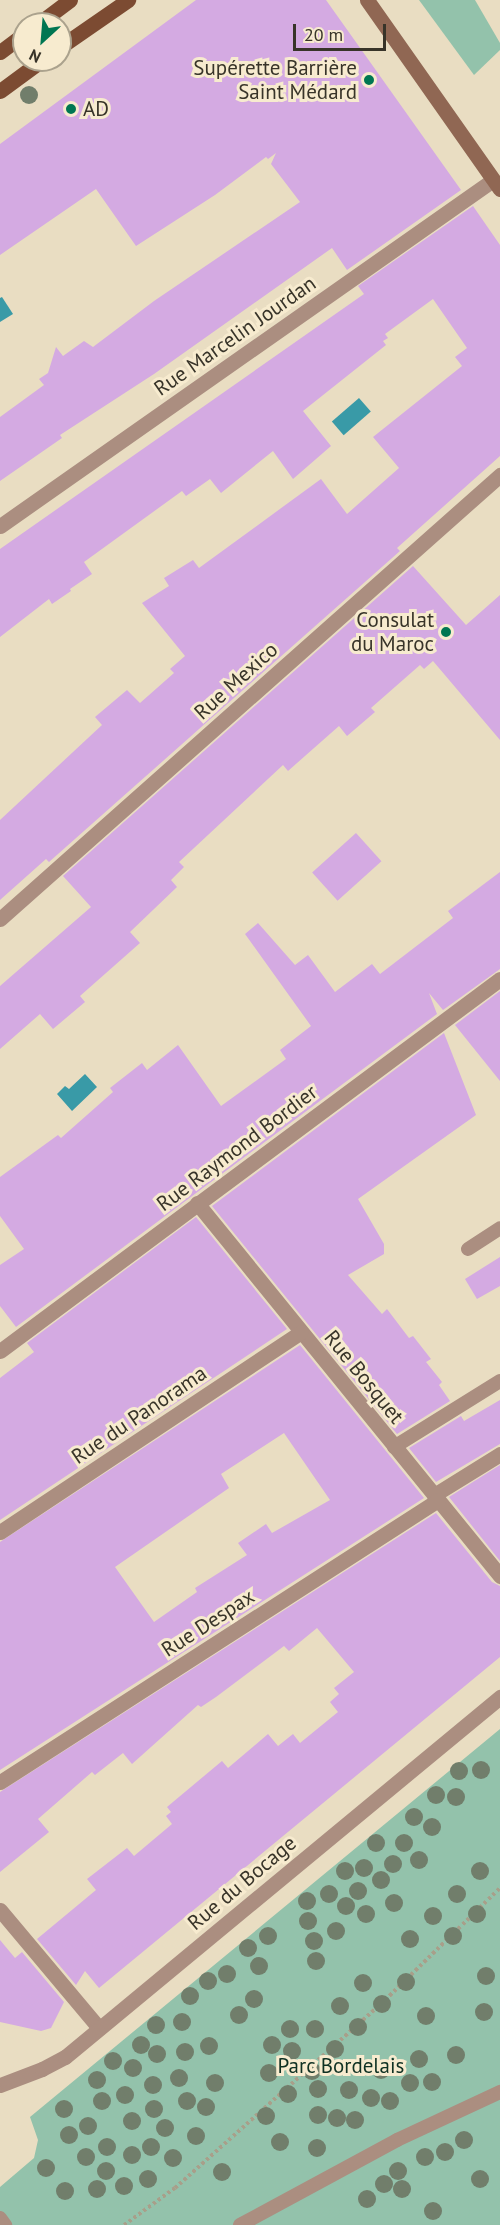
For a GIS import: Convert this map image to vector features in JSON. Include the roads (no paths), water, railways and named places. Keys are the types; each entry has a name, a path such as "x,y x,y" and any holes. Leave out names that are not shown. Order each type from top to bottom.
{"main road":[{"path":"54,12 70,0"},
{"path":"72,38 128,0"},
{"path":"367,0 497,185"},
{"path":"0,91 26,72"}],"street":[{"name":"Rue Marcelin Jourdan","path":"0,526 497,185"},
{"name":"Rue Mexico","path":"0,919 500,475"},
{"name":"Rue Raymond Bordier","path":"0,1351 500,979"},
{"name":"Rue Bosquet","path":"197,1203 500,1576"},
{"name":"Rue du Panorama","path":"0,1532 301,1332"},
{"name":"Rue Despax","path":"0,1782 500,1454"},
{"name":"Rue du Bocage","path":"0,2085 42,2069 65,2057 500,1697"},
{"path":"0,1910 99,2028"}],"lane":[{"path":"468,1249 500,1228"},
{"path":"394,1447 500,1381"},
{"path":"240,2225 397,2140 500,2092"},
{"path":"0,2218 5,2225"}],"water":[{"path":"2,297 13,314 0,322 0,298"},
{"path":"359,398 371,412 344,435 332,422"},
{"path":"85,1074 97,1087 72,1111 57,1094 65,1086 69,1089"}],"place":[{"name":"Supérette Barrière Saint Médard","path":"369,80"},
{"name":"AD","path":"71,109"},
{"name":"Consulat du Maroc","path":"446,632"}],"park label":[{"name":"Parc Bordelais","path":"341,2066"}]}
